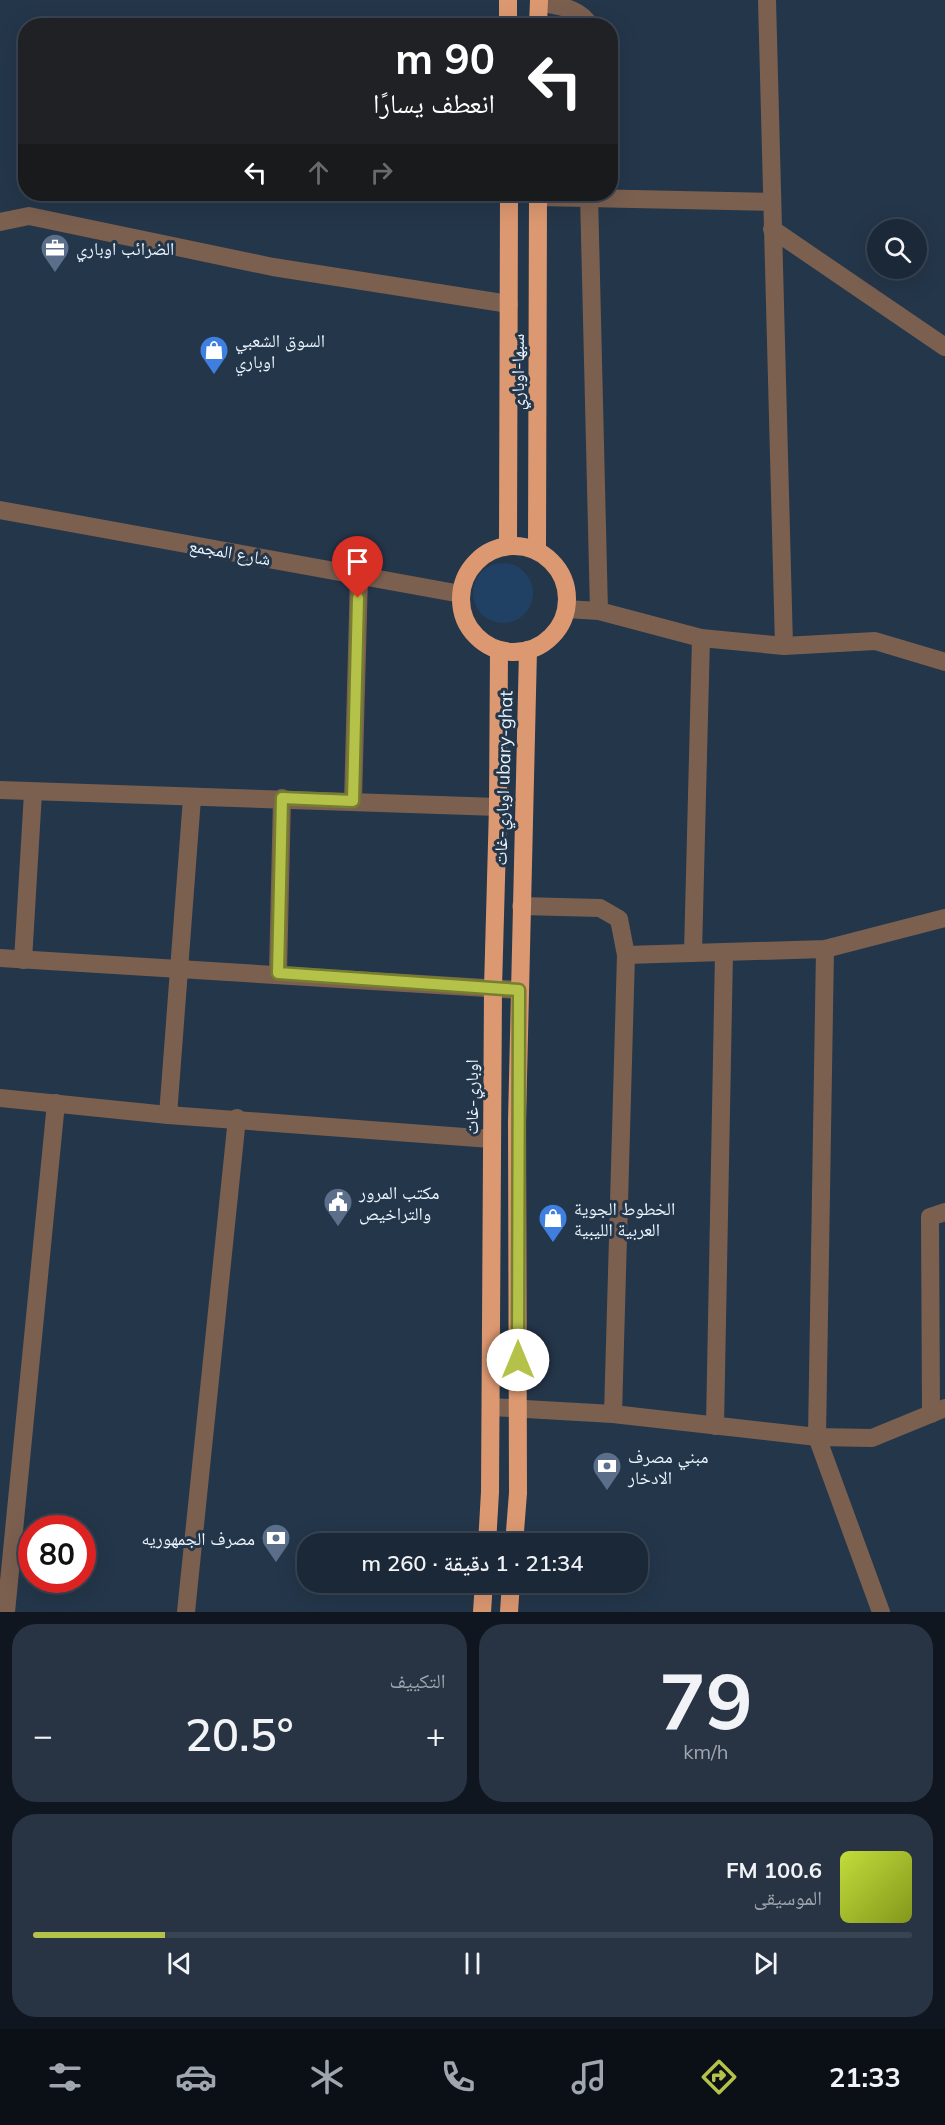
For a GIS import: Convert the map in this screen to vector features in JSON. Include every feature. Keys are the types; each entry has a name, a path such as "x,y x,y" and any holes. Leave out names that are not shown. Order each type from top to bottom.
{"highway":[{"path":"508,0 508,18"},
{"path":"538,1 538,18"},
{"name":"سبها-اوباري","path":"508,546 509,201"},
{"name":"سبها-اوباري","path":"537,551 538,201"},
{"path":"508,546 537,551 551,561 561,575 566,592 566,609 561,623 552,635 528,650 513,652 499,650 482,642 470,629 462,612 461,594 465,576 476,561 490,551 508,546"},
{"name":"اوباري-غات","path":"487,1533 491,1407 491,1139 499,650"},
{"name":"اوباري-غات ubary-ghat","path":"521,906 528,650"},
{"path":"515,1533 518,1493 521,906"},
{"path":"482,1612 483,1593"},
{"path":"509,1612 510,1593"}],"street":[{"path":"767,0 784,646"},
{"path":"538,1 573,10 586,18"},
{"path":"618,197 771,202"},
{"path":"589,201 599,611"},
{"path":"0,222 29,216 273,267 509,304"},
{"path":"772,229 945,347"},
{"name":"شارع المجمع","path":"0,510 461,594"},
{"path":"353,801 359,576"},
{"path":"566,609 599,611 701,638 784,646 875,641 945,662"},
{"path":"693,953 701,638"},
{"path":"0,790 33,793 192,798 282,798 498,807"},
{"path":"23,960 33,793"},
{"path":"168,1115 181,970 192,798"},
{"path":"278,973 282,798"},
{"path":"521,906 600,908 619,919 626,955 613,1414"},
{"path":"626,955 825,949 945,918"},
{"path":"825,949 817,1437 882,1612"},
{"path":"715,1426 724,952"},
{"path":"0,958 181,970 278,973 519,990"},
{"path":"0,1098 168,1115 237,1118 491,1139"},
{"path":"6,1612 4,1592 56,1103"},
{"path":"186,1612 237,1118"},
{"path":"491,1407 613,1414 817,1437 872,1438 938,1411 930,1217 945,1212"}],"shaded area":[{"path":"497,563 509,563 520,568 528,576 533,593 531,605 520,618 509,623 497,623 486,618 478,610 473,599 473,587 478,576 486,568"}],"place":[{"name":"الضرائب اوباري","path":"55,274"},
{"name":"السوق الشعبي اوباري","path":"214,376"},
{"name":"مكتب المرور والتراخيص","path":"338,1228"},
{"name":"الخطوط الجوية العربية الليبية","path":"553,1244"},
{"name":"مبني مصرف الادخار","path":"607,1492"},
{"name":"مصرف الجمهوريه","path":"276,1564"}],"route":[{"path":"358,598 353,801 282,798 278,973 519,990 518,1360"}]}
